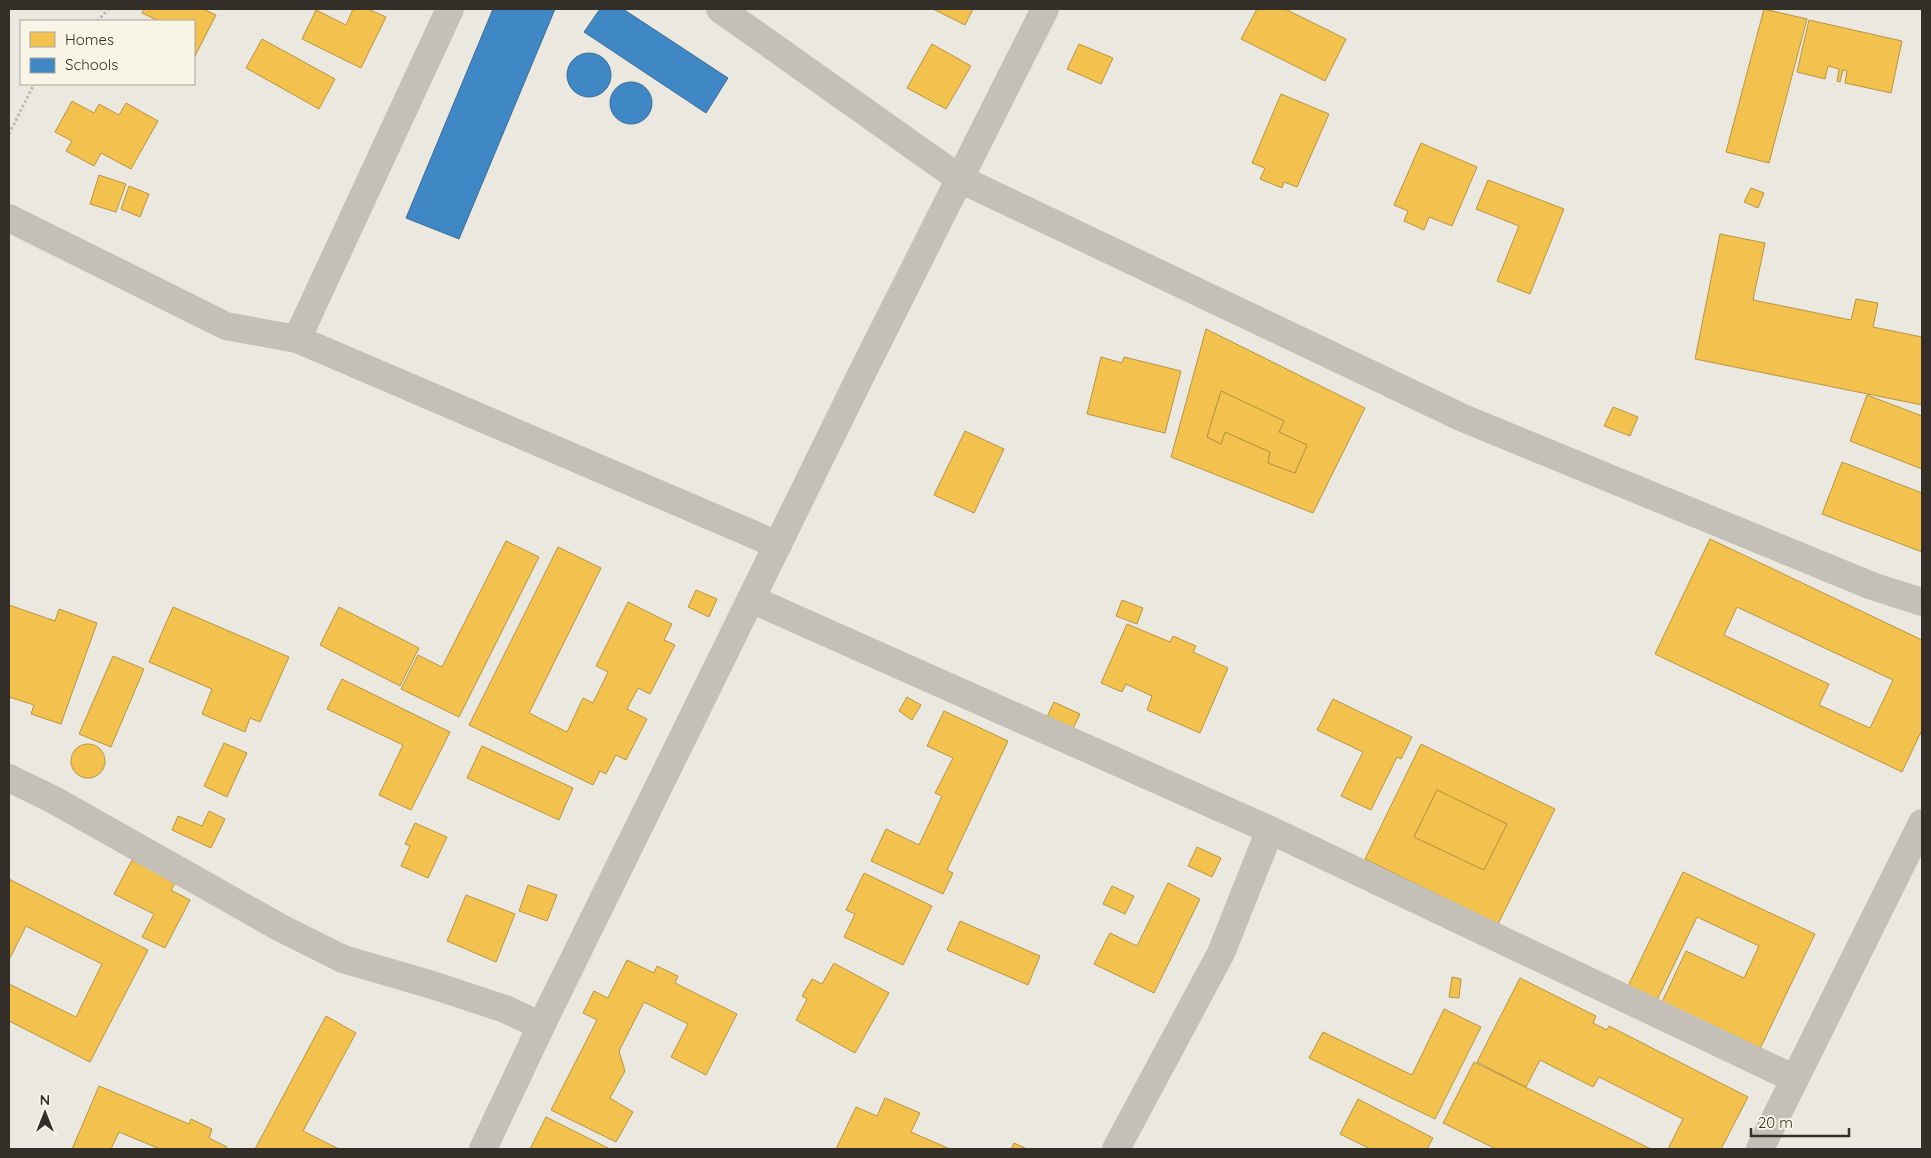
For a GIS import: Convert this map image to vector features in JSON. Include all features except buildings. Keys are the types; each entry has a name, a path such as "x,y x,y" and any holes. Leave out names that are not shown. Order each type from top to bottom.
{"street":[{"path":"297,339 450,9"},
{"path":"720,9 960,179 1463,418 1872,586 1922,602"},
{"path":"482,1149 751,599 1045,9"},
{"path":"9,218 226,326 297,339 778,545"},
{"path":"751,599 1270,830 1795,1079"},
{"path":"9,778 54,800 279,927 343,959 506,1009 541,1026"},
{"path":"1760,1149 1922,823"},
{"path":"1116,1149 1221,953 1270,830"}],"path":[{"path":"98,20 109,9"},
{"path":"9,134 34,85"}]}
